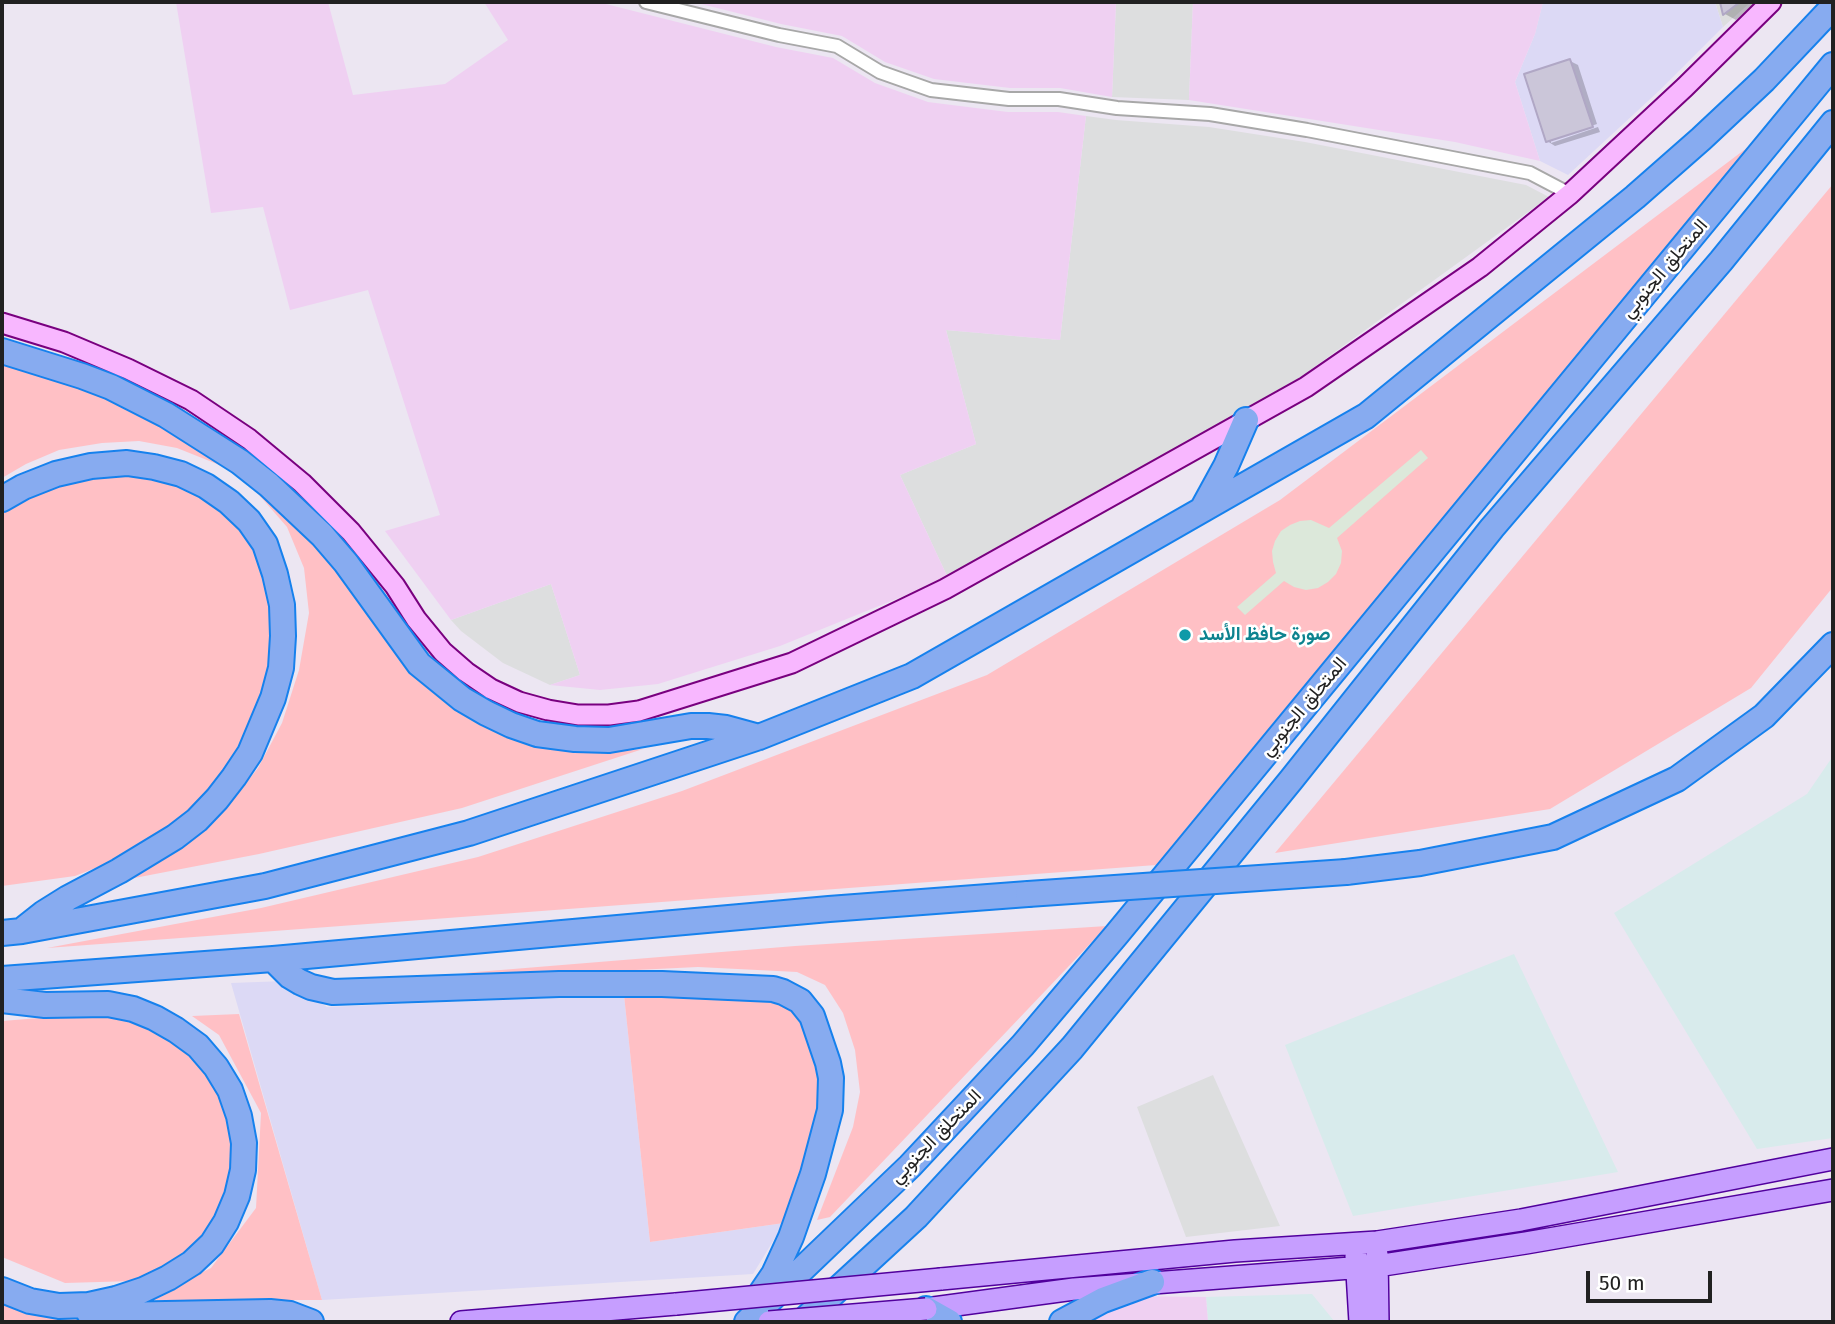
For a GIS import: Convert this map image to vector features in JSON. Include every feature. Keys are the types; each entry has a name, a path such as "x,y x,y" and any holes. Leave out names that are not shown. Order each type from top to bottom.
{"highway":[{"path":"12,932 265,886 456,836 759,737 912,676 1366,416 1635,197 1763,80 1833,7"},
{"name":"المتحلق الجنوبي","path":"744,1322 910,1166 1023,1045 1833,65"},
{"name":"المتحلق الجنوبي","path":"802,1322 916,1217 1072,1048 1492,528 1721,261 1833,122"},
{"path":"2,351 111,387 166,415 240,463 269,485 322,535 346,563 419,664 451,691 486,713 537,734 575,739 609,740 691,726 743,731 759,737"},
{"path":"1203,509 1246,421"},
{"path":"2,499 56,474 127,464 168,470 206,486 229,502 265,544 282,604 283,636 281,667 262,728 250,753 217,799 197,820 175,837 12,932"},
{"path":"2,979 273,959 829,909 1346,872 1420,863 1553,837 1677,779 1764,716 1833,645"},
{"path":"273,959 300,982 333,992 559,984 662,984 774,989 800,1001 812,1016 828,1063 830,1110 813,1174 790,1237 774,1274 744,1322"},
{"path":"2,1000 45,1004 108,1004 133,1009 155,1018 198,1046 216,1067 230,1090 239,1116 244,1143 243,1170 232,1209 212,1244 192,1263 143,1290 89,1305 59,1306"},
{"path":"1062,1322 1103,1300 1152,1282"},
{"path":"2,1290 30,1301 88,1313 280,1313 311,1322"},
{"path":"926,1309 949,1322"}],"main road":[{"path":"461,1322 1235,1251 1366,1243 1521,1220 1833,1159"},
{"path":"769,1322 926,1309 1074,1289 1367,1267 1833,1191"},
{"path":"1521,1220 1526,1243"},
{"path":"1366,1243 1367,1267 1378,1322"},
{"path":"1073,1267 1074,1289"},
{"path":"1360,1322 1367,1267"}],"street":[{"path":"646,2 837,47 880,72 931,90 1009,99 1059,99 1117,108 1210,114 1530,173 1570,194"},
{"path":"2,323 64,342 191,400 276,460 327,507 373,559 443,652 491,689 519,702 578,715 608,715 639,710 792,663 945,589 1306,387 1480,267 1570,194 1685,87 1770,2"}],"shaded area":[{"path":"176,2 328,2 353,95 445,84 508,40 484,2 598,2 776,47 833,58 875,83 928,102 1008,112 1058,112 1086,116 1060,340 946,330 976,444 900,475 948,578 780,646 658,684 600,690 550,685 580,675 551,584 451,620 385,531 440,515 368,290 290,310 263,207 211,213"},
{"path":"693,2 1116,2 1112,97 1060,88 1010,88 934,79 885,62 842,36"},
{"path":"1116,2 1193,2 1189,100 1112,97"},
{"path":"1193,2 1543,2 1535,34 1515,82 1540,161 1455,142 1189,100"},
{"path":"1543,2 1715,2 1723,27 1568,175 1540,161 1515,82 1535,34"},
{"path":"1715,2 1751,2 1723,27"},
{"path":"1086,116 1209,127 1305,142 1526,185 1549,197 1299,378 948,578 900,475 976,444 946,330 1060,340"},
{"path":"1752,144 1156,865 47,948 261,908 478,857 682,791 987,675 1280,500"},
{"path":"1833,184 1833,587 1751,688 1550,809 1275,853"},
{"path":"2,353 100,382 261,476 418,663 527,739 600,752 643,749 462,808 259,854 124,880 183,846 222,813 258,768 282,723 299,670 309,613 304,568 287,527 253,488 222,466 177,448 139,441 102,443 59,450 2,478"},
{"path":"1421,450 1428,458 1337,538 1342,551 1341,563 1328,582 1318,588 1306,590 1284,581 1245,615 1237,607 1276,573 1272,551 1281,531 1300,521 1311,520 1329,528"},
{"path":"168,471 264,542 281,616 260,713 203,799 168,830 113,861 75,876 2,886 2,507 69,476"},
{"path":"551,584 580,675 550,685 503,663 461,631 451,620"},
{"path":"1833,756 1833,1138 1757,1149 1614,913 1807,794"},
{"path":"1107,926 830,1217 817,1220 853,1127 860,1092 855,1050 843,1013 825,985 797,972 698,967 594,972 464,973 795,946"},
{"path":"1514,954 1618,1172 1353,1216 1285,1045"},
{"path":"285,981 327,1007 624,995 650,1242 784,1223 753,1274 322,1300 231,983"},
{"path":"624,995 783,999 805,1007 829,1092 784,1223 650,1242"},
{"path":"127,1011 197,1052 238,1118 230,1196 192,1249 134,1281 65,1283 2,1257 2,1021"},
{"path":"239,1014 322,1300 145,1300 211,1268 256,1208 261,1113 219,1035 192,1016"},
{"path":"1213,1075 1280,1226 1186,1237 1137,1107"},
{"path":"1312,1294 1335,1322 1208,1322 1206,1297"},
{"path":"2,1296 163,1322 2,1322"},
{"path":"1123,1296 1206,1297 1208,1322 1090,1322"}],"building":[{"path":"1720,2 1740,2 1723,15"},
{"path":"1570,59 1593,127 1546,142 1524,74"}],"place":[{"name":"صورة حافظ الأسد","path":"1185,635"}]}
